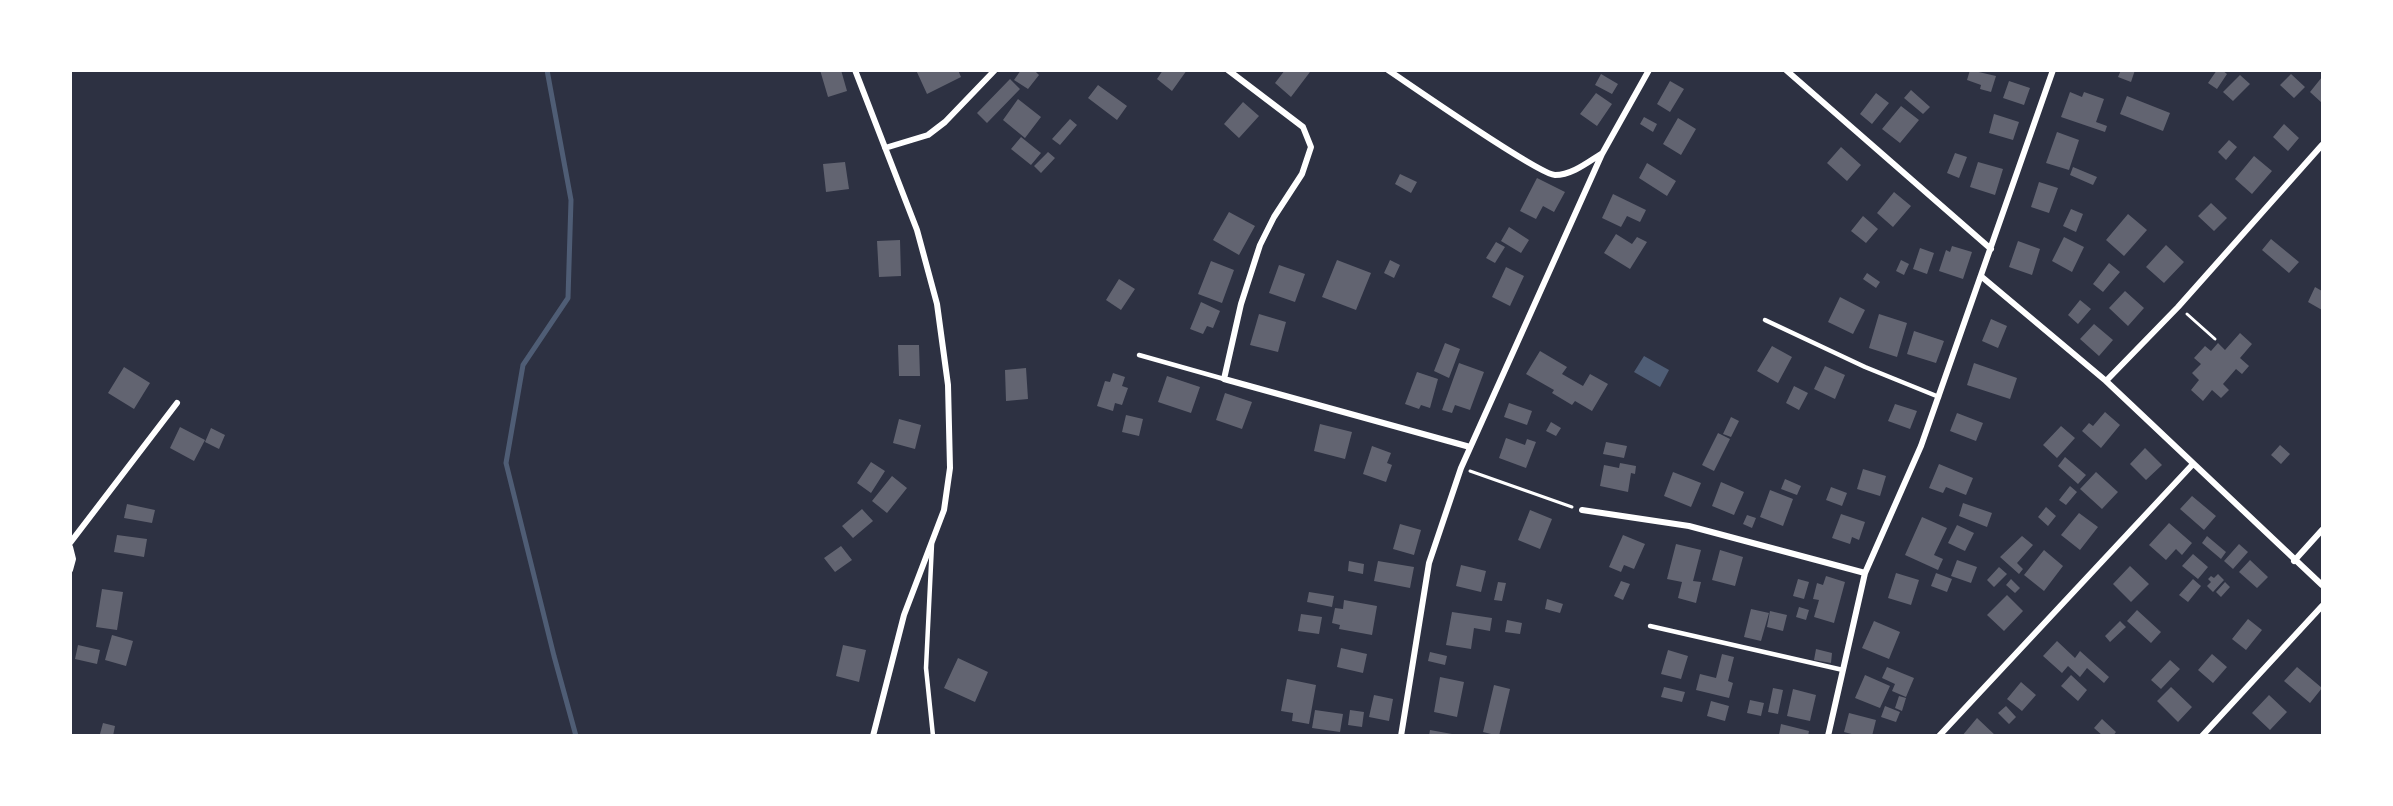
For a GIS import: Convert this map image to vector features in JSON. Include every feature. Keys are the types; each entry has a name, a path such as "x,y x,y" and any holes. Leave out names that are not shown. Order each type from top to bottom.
{"street":[{"path":"855,70 917,230 938,304 948,386 950,468 944,510 904,615 873,735"},
{"path":"885,148 928,135 945,122 995,70"},
{"path":"1228,70 1303,128 1311,147 1302,174 1274,217 1260,245 1241,304 1224,379 1470,447"},
{"path":"1388,70 1528,162 1554,175 1571,171 1602,154"},
{"path":"1401,735 1429,563 1461,468 1602,154 1648,70"},
{"path":"1786,70 1991,249"},
{"path":"1828,735 1865,573 1921,446 2053,70"},
{"path":"2106,381 2178,307 2322,146"},
{"path":"1982,277 2106,381 2322,585"},
{"path":"70,570 73,559 70,545 177,403"},
{"path":"1939,735 2193,464"},
{"path":"1582,510 1689,526 1865,573"},
{"path":"2294,561 2322,530"},
{"path":"2202,735 2322,606"}],"lane":[{"path":"1765,320 1865,367 1939,397"},
{"path":"1139,355 1224,379"},
{"path":"932,542 926,668 933,735"},
{"path":"1650,626 1843,670"}],"path":[{"path":"2178,307 2215,339"},
{"path":"1461,468 1582,510"}],"water":[{"path":"1644,356 1669,370 1660,387 1634,372"}],"building":[{"path":"820,70 841,70 847,91 828,97"},
{"path":"916,70 958,70 961,77 927,94"},
{"path":"1021,70 1034,70 1039,75 1028,89 1014,80"},
{"path":"1163,70 1187,70 1172,91 1157,79"},
{"path":"1285,70 1308,70 1310,72 1291,97 1275,83"},
{"path":"1970,70 1996,76 1991,92 1980,89 1981,85 1967,80"},
{"path":"2121,70 2135,70 2131,82 2118,77"},
{"path":"2217,70 2222,70 2227,74 2217,89 2208,83"},
{"path":"1601,74 1618,84 1612,94 1595,85"},
{"path":"2291,74 2305,87 2294,98 2280,85"},
{"path":"2240,75 2250,84 2233,101 2223,92"},
{"path":"2322,77 2322,103 2310,92"},
{"path":"1010,79 1020,89 987,123 977,113"},
{"path":"1670,81 1684,89 1670,112 1657,104"},
{"path":"2009,81 2030,88 2024,105 2003,98"},
{"path":"1098,85 1127,106 1117,120 1088,98"},
{"path":"1911,90 1930,107 1923,114 1904,98"},
{"path":"2070,92 2082,97 2084,92 2104,99 2096,122 2107,126 2105,132 2061,117"},
{"path":"1596,93 1612,104 1597,126 1580,114"},
{"path":"1876,93 1889,103 1872,124 1860,114"},
{"path":"2127,96 2170,113 2163,131 2120,114"},
{"path":"1018,99 1041,117 1025,138 1003,120"},
{"path":"1243,102 1259,116 1239,138 1224,124"},
{"path":"1901,106 1919,120 1900,143 1882,129"},
{"path":"1994,114 2019,122 2013,140 1989,133"},
{"path":"1644,117 1657,124 1653,132 1640,124"},
{"path":"1678,118 1696,129 1681,155 1663,144"},
{"path":"1070,119 1077,125 1060,145 1052,139"},
{"path":"2284,124 2299,138 2288,151 2273,137"},
{"path":"2057,132 2079,140 2069,170 2046,163"},
{"path":"1021,137 1041,153 1031,165 1011,149"},
{"path":"2229,140 2237,147 2226,160 2218,152"},
{"path":"1841,147 1861,165 1847,181 1827,163"},
{"path":"1048,152 1055,158 1041,173 1034,166"},
{"path":"1955,153 1967,157 1959,178 1947,173"},
{"path":"2254,156 2272,171 2252,194 2235,179"},
{"path":"845,162 849,189 826,192 823,164"},
{"path":"1978,162 2003,169 1995,195 1970,187"},
{"path":"1647,163 1676,181 1667,196 1639,178"},
{"path":"2073,167 2097,177 2093,185 2070,175"},
{"path":"1400,174 1417,182 1411,193 1395,184"},
{"path":"1537,178 1565,192 1554,212 1543,206 1536,219 1520,211"},
{"path":"2039,182 2058,188 2049,213 2031,207"},
{"path":"1894,192 1911,206 1893,227 1877,213"},
{"path":"1613,194 1646,210 1640,222 1627,216 1621,227 1602,218"},
{"path":"2211,203 2227,218 2214,231 2198,216"},
{"path":"2071,209 2083,214 2076,232 2063,226"},
{"path":"1229,212 1255,226 1239,255 1213,240"},
{"path":"2128,214 2147,230 2124,256 2106,240"},
{"path":"1863,216 1878,229 1866,243 1851,231"},
{"path":"1509,227 1529,240 1521,253 1501,241"},
{"path":"1616,234 1632,244 1637,237 1647,242 1630,269 1604,253"},
{"path":"2064,237 2084,247 2072,272 2052,261"},
{"path":"2271,239 2299,262 2289,273 2262,250"},
{"path":"900,240 901,276 879,277 877,241"},
{"path":"2018,241 2040,249 2032,275 2009,267"},
{"path":"1496,242 1505,247 1495,263 1486,258"},
{"path":"2166,245 2184,262 2164,283 2146,267"},
{"path":"1952,246 1972,252 1963,279 1939,271 1946,250 1950,252"},
{"path":"1920,248 1934,253 1927,274 1913,269"},
{"path":"1337,260 1371,273 1356,310 1322,297"},
{"path":"1390,260 1400,265 1394,278 1384,273"},
{"path":"1901,260 1909,264 1904,275 1896,271"},
{"path":"1211,261 1234,270 1222,303 1198,294"},
{"path":"2109,263 2120,272 2103,292 2093,284"},
{"path":"1279,265 1305,274 1295,302 1269,293"},
{"path":"1506,267 1524,276 1510,306 1492,297"},
{"path":"1867,273 1880,282 1876,288 1863,279"},
{"path":"1119,279 1135,289 1121,310 1106,300"},
{"path":"2315,287 2322,291 2322,310 2308,302"},
{"path":"2125,291 2144,308 2128,326 2109,308"},
{"path":"1840,297 1865,310 1853,334 1828,322"},
{"path":"2080,300 2091,309 2078,324 2068,315"},
{"path":"1201,302 1220,311 1213,328 1207,326 1203,334 1190,329"},
{"path":"1259,314 1286,322 1278,352 1250,345"},
{"path":"1879,314 1907,323 1897,357 1869,348"},
{"path":"1991,319 2007,326 1998,348 1982,341"},
{"path":"2094,324 2113,340 2099,356 2080,339"},
{"path":"1914,331 1944,341 1936,363 1907,354"},
{"path":"2240,333 2252,344 2240,358 2249,366 2242,374 2236,369 2223,384 2229,390 2221,398 2212,390 2203,401 2191,390 2199,380 2192,373 2201,364 2194,358 2205,346 2211,351 2218,343 2225,350"},
{"path":"1445,343 1460,349 1449,378 1434,371"},
{"path":"898,345 919,345 920,376 899,376"},
{"path":"1772,346 1792,357 1778,383 1757,371"},
{"path":"1540,351 1567,367 1562,374 1583,386 1590,374 1608,384 1592,411 1575,401 1572,405 1552,393 1554,390 1526,374"},
{"path":"1459,363 1484,372 1470,410 1455,405 1452,413 1442,410"},
{"path":"1974,363 2017,378 2010,399 1967,385"},
{"path":"1825,366 1845,375 1835,399 1814,389"},
{"path":"124,367 150,383 134,409 108,393"},
{"path":"1026,368 1028,399 1006,401 1005,370"},
{"path":"1417,372 1438,379 1430,408 1421,405 1419,409 1405,404"},
{"path":"1113,373 1125,377 1122,386 1128,388 1122,405 1115,403 1113,411 1097,406 1105,381 1110,382"},
{"path":"1167,376 1200,387 1191,413 1158,402"},
{"path":"1794,386 1808,393 1799,410 1786,403"},
{"path":"1225,393 1252,402 1242,429 1216,420"},
{"path":"1509,403 1532,411 1527,425 1504,417"},
{"path":"1895,404 1917,411 1910,429 1888,421"},
{"path":"2105,412 2120,425 2101,448 2082,431 2089,423 2093,426"},
{"path":"1957,413 1983,423 1976,441 1950,431"},
{"path":"1126,415 1143,419 1139,436 1122,432"},
{"path":"1731,417 1739,421 1731,437 1723,434"},
{"path":"899,419 921,425 915,449 893,443"},
{"path":"1551,422 1561,428 1556,436 1546,431"},
{"path":"1320,424 1352,432 1345,459 1314,451"},
{"path":"2061,426 2075,438 2057,458 2043,445"},
{"path":"180,427 205,440 194,461 170,448"},
{"path":"211,428 225,435 219,449 205,442"},
{"path":"1718,433 1730,439 1714,471 1702,465"},
{"path":"1506,438 1525,445 1527,439 1536,442 1526,468 1499,458"},
{"path":"1606,442 1627,446 1624,458 1603,454"},
{"path":"2280,445 2290,454 2281,464 2271,455"},
{"path":"1372,446 1391,453 1387,463 1392,465 1386,482 1363,474"},
{"path":"2145,448 2162,465 2146,480 2130,464"},
{"path":"2065,457 2086,475 2078,484 2058,466"},
{"path":"871,462 885,471 871,493 857,483"},
{"path":"1620,463 1636,466 1635,474 1631,473 1628,492 1600,486 1604,465 1619,468"},
{"path":"1939,464 1973,478 1966,495 1946,487 1943,493 1929,488"},
{"path":"1863,469 1886,476 1880,496 1857,489"},
{"path":"1673,472 1701,483 1691,507 1664,496"},
{"path":"2096,472 2118,492 2102,509 2080,489"},
{"path":"892,476 907,488 887,513 872,501"},
{"path":"1785,479 1801,486 1797,495 1781,489"},
{"path":"1721,482 1744,492 1734,515 1712,506"},
{"path":"2070,486 2077,492 2066,505 2059,500"},
{"path":"1831,487 1847,493 1842,506 1826,500"},
{"path":"1770,490 1793,499 1783,526 1760,517"},
{"path":"2192,496 2216,516 2204,530 2180,509"},
{"path":"1963,503 1992,513 1987,527 1959,516"},
{"path":"127,504 155,510 152,523 124,518"},
{"path":"2046,507 2056,516 2048,526 2038,517"},
{"path":"862,509 873,521 853,538 842,526"},
{"path":"1530,510 1552,519 1540,549 1518,540"},
{"path":"2079,513 2098,527 2080,550 2061,535"},
{"path":"1841,514 1865,522 1859,540 1852,537 1850,544 1832,538"},
{"path":"1747,515 1756,518 1752,528 1743,524"},
{"path":"1922,517 1947,528 1934,555 1943,559 1938,570 1905,555"},
{"path":"2169,523 2192,543 2182,555 2176,549 2166,560 2149,545"},
{"path":"1400,524 1421,530 1414,555 1393,549"},
{"path":"1957,525 1974,533 1965,551 1948,543"},
{"path":"117,535 147,539 144,557 114,552"},
{"path":"1623,535 1645,544 1634,569 1624,565 1621,572 1609,567"},
{"path":"2022,536 2033,545 2017,563 2023,569 2019,574 2000,557"},
{"path":"2207,536 2226,552 2221,559 2202,543"},
{"path":"1676,544 1701,550 1693,581 1701,582 1696,603 1678,598 1682,582 1667,579"},
{"path":"2239,544 2248,552 2233,569 2224,561"},
{"path":"841,546 852,560 835,572 824,558"},
{"path":"1720,550 1743,557 1735,586 1712,580"},
{"path":"2044,550 2063,566 2044,591 2024,575"},
{"path":"2193,554 2208,567 2198,579 2182,566"},
{"path":"1957,560 1977,567 1971,583 1951,576"},
{"path":"2250,560 2268,577 2257,588 2239,572"},
{"path":"1349,561 1364,564 1363,574 1348,571"},
{"path":"1378,561 1414,567 1410,588 1374,581"},
{"path":"1461,565 1486,571 1481,592 1456,586"},
{"path":"2130,566 2149,584 2131,602 2113,584"},
{"path":"1999,567 2007,574 1994,587 1987,580"},
{"path":"1896,573 1919,580 1911,605 1888,598"},
{"path":"1936,573 1952,579 1947,592 1931,586"},
{"path":"2218,574 2224,580 2213,592 2207,586 2211,582 2208,579"},
{"path":"1826,576 1845,582 1834,623 1814,617 1819,600 1813,599 1817,583 1823,585"},
{"path":"1798,579 1809,582 1804,599 1793,596"},
{"path":"2011,579 2020,588 2015,593 2006,585"},
{"path":"2193,579 2201,586 2188,602 2179,595"},
{"path":"1621,581 1630,584 1623,600 1614,596"},
{"path":"1498,582 1506,583 1502,601 1494,600"},
{"path":"2225,582 2230,587 2221,597 2216,592"},
{"path":"102,589 123,592 117,630 96,627"},
{"path":"1309,592 1334,596 1332,607 1307,602"},
{"path":"2007,595 2023,611 2004,631 1987,615"},
{"path":"1547,599 1563,604 1560,613 1545,609"},
{"path":"1344,600 1377,606 1372,635 1339,629 1340,625 1332,623 1335,608 1343,609"},
{"path":"1799,607 1809,610 1806,620 1796,617"},
{"path":"1751,609 1769,613 1761,641 1744,637"},
{"path":"2137,610 2161,632 2151,643 2127,621"},
{"path":"1770,611 1787,615 1783,631 1767,627"},
{"path":"1452,612 1492,618 1490,631 1474,628 1471,649 1446,645"},
{"path":"1301,614 1322,617 1319,634 1298,631"},
{"path":"2248,619 2262,630 2246,650 2232,639"},
{"path":"1507,620 1522,623 1520,634 1505,632"},
{"path":"1874,621 1900,632 1889,659 1862,648"},
{"path":"2120,621 2126,627 2110,642 2105,636"},
{"path":"112,635 133,641 126,666 105,660"},
{"path":"2057,641 2075,658 2080,651 2109,677 2104,683 2087,668 2080,677 2068,666 2062,673 2043,656"},
{"path":"78,645 100,650 97,664 75,659"},
{"path":"843,645 866,650 859,682 836,676"},
{"path":"1341,648 1367,654 1363,673 1337,667"},
{"path":"1816,649 1832,653 1831,663 1814,660"},
{"path":"1668,650 1688,656 1681,679 1661,674"},
{"path":"1430,652 1447,656 1445,665 1428,661"},
{"path":"1722,654 1734,657 1728,681 1733,683 1729,698 1696,690 1700,674 1716,678"},
{"path":"2212,654 2227,667 2213,683 2198,670"},
{"path":"958,658 988,672 975,702 944,688"},
{"path":"2170,660 2180,669 2161,689 2151,680"},
{"path":"1887,667 1914,678 1906,697 1892,691 1895,684 1882,678"},
{"path":"2297,667 2322,688 2310,703 2284,681"},
{"path":"1865,675 1890,686 1880,708 1855,698"},
{"path":"2071,675 2087,690 2078,701 2061,686"},
{"path":"1440,677 1464,682 1457,717 1434,712"},
{"path":"1287,679 1316,685 1309,724 1292,721 1293,713 1281,711"},
{"path":"2021,682 2036,695 2022,711 2007,699"},
{"path":"1494,685 1510,689 1499,736 1483,732"},
{"path":"1664,687 1685,692 1682,702 1661,697"},
{"path":"2171,687 2192,707 2178,722 2157,701"},
{"path":"1773,688 1783,690 1778,714 1768,712"},
{"path":"1793,689 1816,695 1810,721 1787,716"},
{"path":"1374,695 1393,699 1389,721 1369,717"},
{"path":"2269,695 2287,712 2270,730 2252,713"},
{"path":"1899,696 1906,698 1902,711 1895,708"},
{"path":"1750,700 1764,703 1761,716 1747,713"},
{"path":"1711,701 1729,706 1725,721 1707,716"},
{"path":"1885,706 1900,712 1896,722 1881,717"},
{"path":"2006,706 2016,717 2009,724 1998,713"},
{"path":"1315,710 1343,714 1340,732 1312,728"},
{"path":"1350,710 1364,712 1362,727 1348,725"},
{"path":"1849,713 1876,720 1872,736 1859,736 1844,732"},
{"path":"1977,718 1996,736 1962,736"},
{"path":"2102,719 2116,732 2113,736 2103,736 2094,728"},
{"path":"103,723 115,726 113,736 100,734"},
{"path":"1781,724 1809,731 1808,736 1779,735"},
{"path":"1430,730 1452,734 1452,736 1429,736"}],"waterway":[{"path":"547,70 571,200 568,298 523,365 506,463 576,736"}]}
